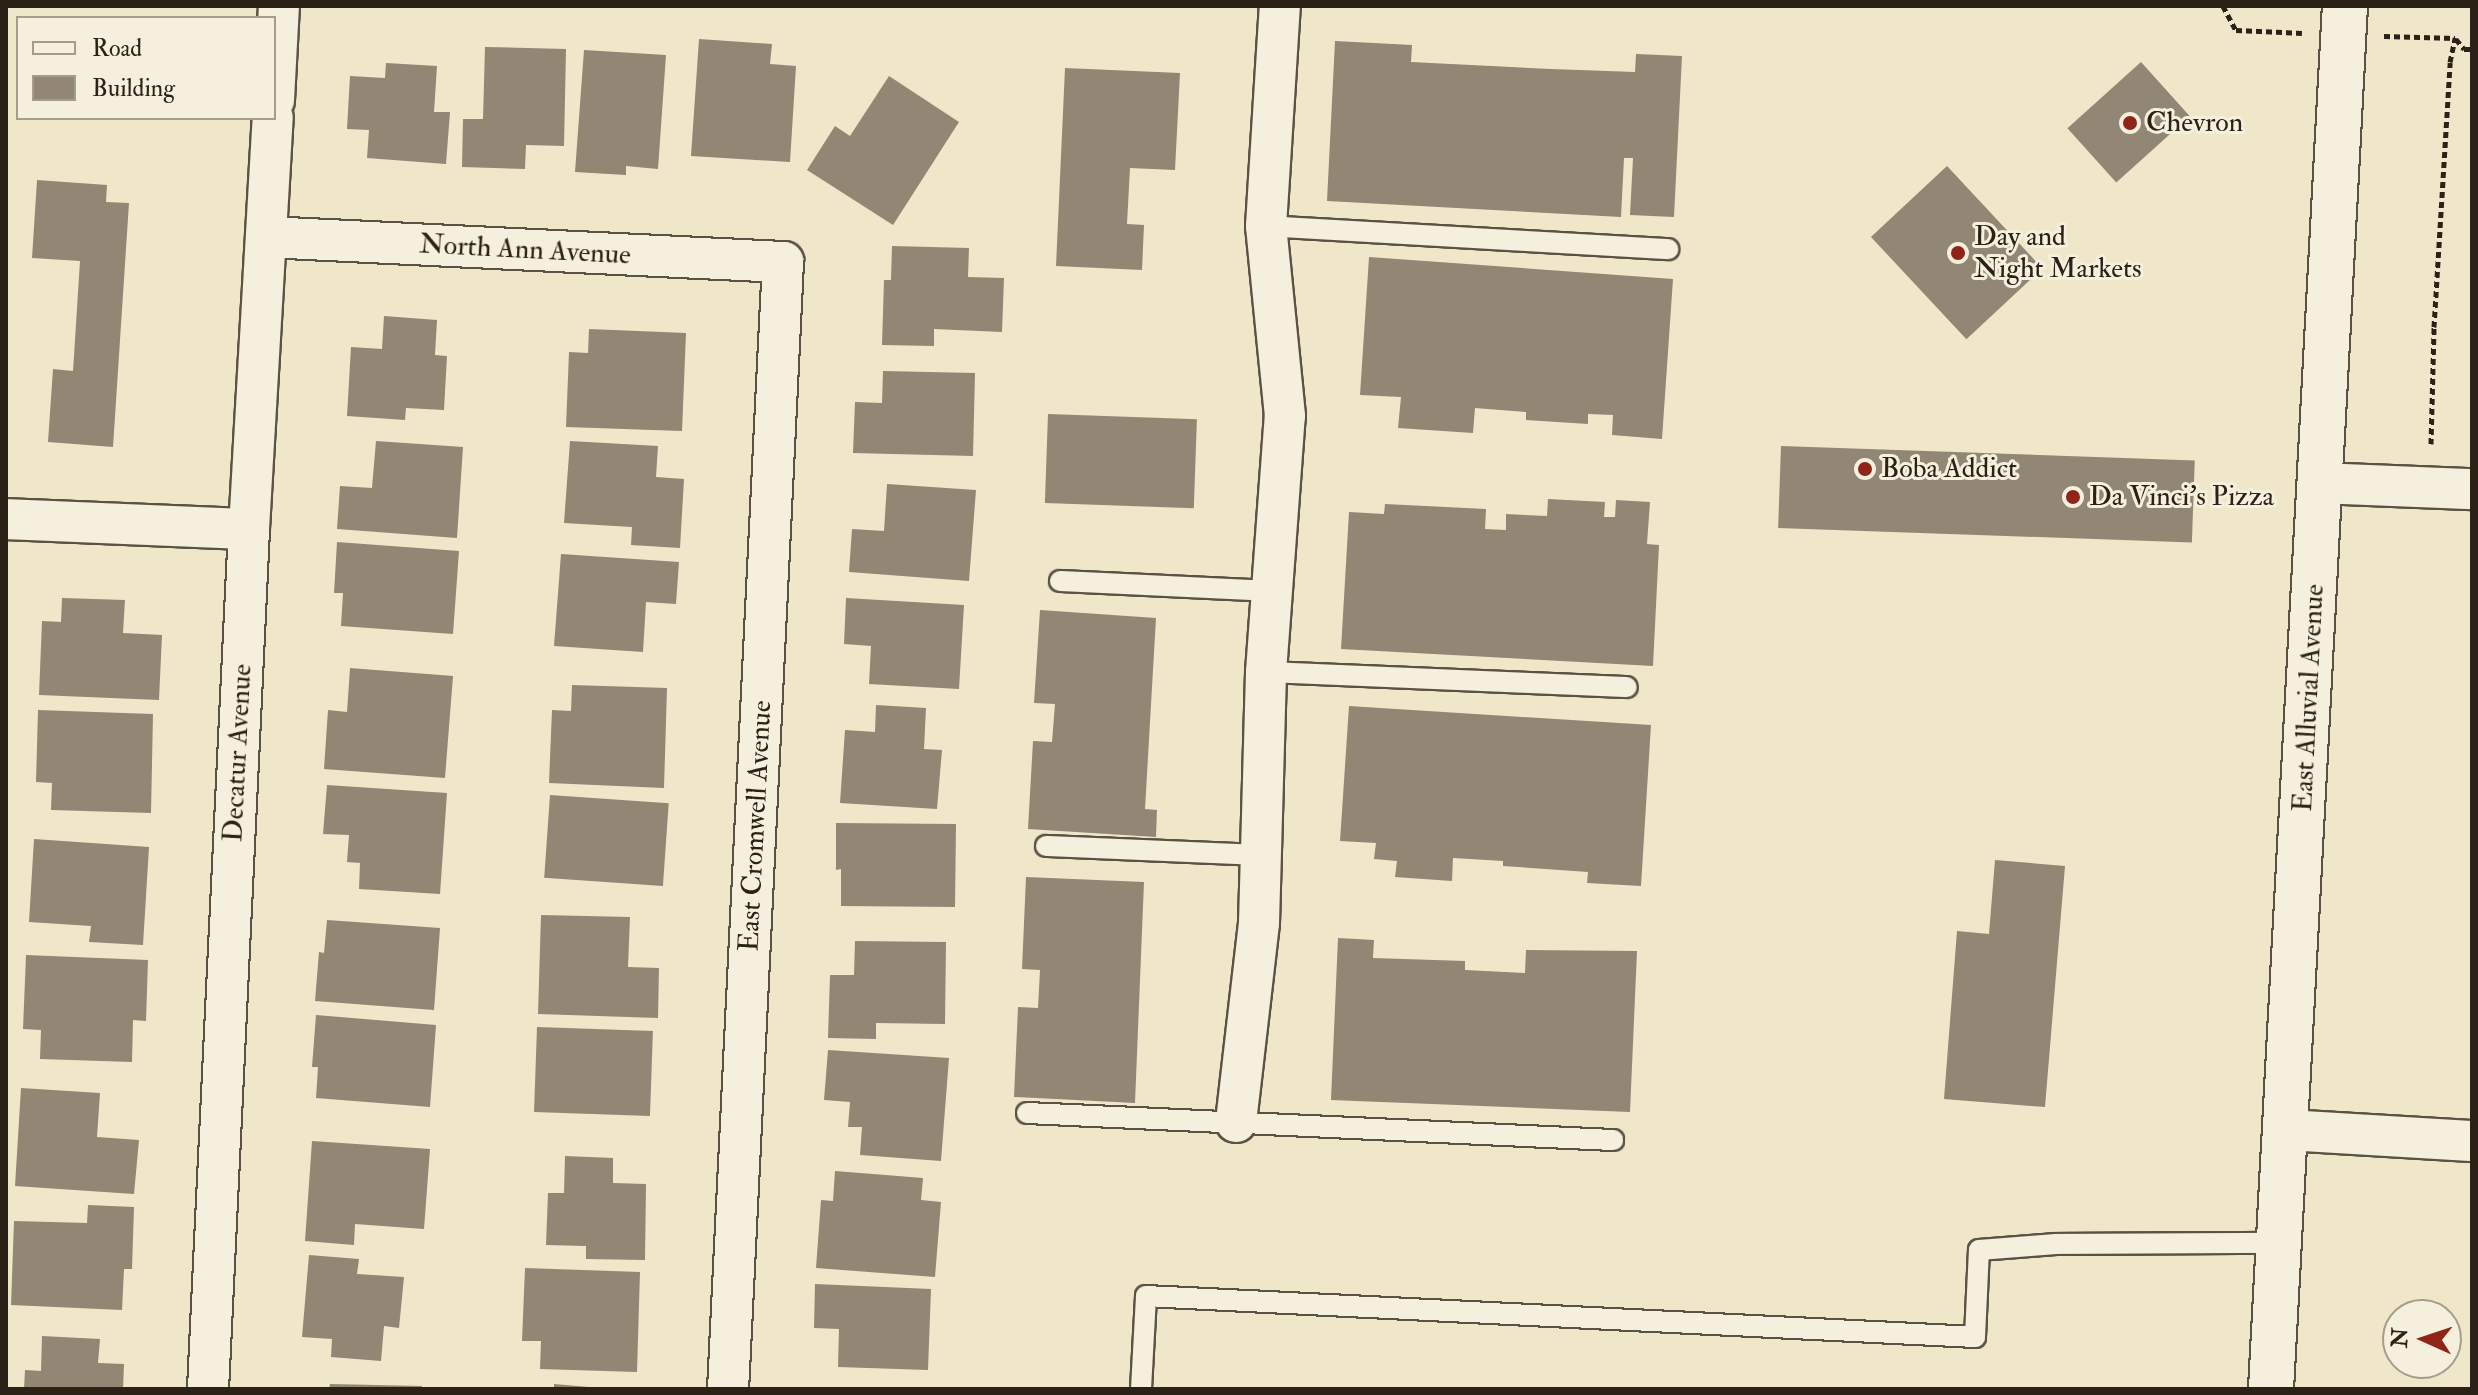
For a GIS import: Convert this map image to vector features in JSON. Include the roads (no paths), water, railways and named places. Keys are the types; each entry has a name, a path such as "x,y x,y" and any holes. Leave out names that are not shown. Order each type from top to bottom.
{"street":[{"path":"276,62 279,6"},
{"path":"1236,1122 1259,923 1266,672 1285,416 1266,226 1280,6"},
{"name":"East Alluvial Avenue","path":"2271,1389 2345,6"},
{"name":"Decatur Avenue","path":"208,1389 249,529 273,120"},
{"name":"North Ann Avenue","path":"266,237 783,262"},
{"name":"East Cromwell Avenue","path":"728,1389 783,262"},
{"path":"2320,483 2472,489"},
{"path":"6,519 249,529"},
{"path":"2286,1130 2472,1141"}],"lane":[{"path":"1266,226 1668,249"},
{"path":"1060,581 1273,591"},
{"path":"1266,672 1627,687"},
{"path":"1046,846 1262,855"},
{"path":"1027,1113 1613,1140"},
{"path":"1141,1389 1146,1296 1975,1337 1979,1250 2056,1244 2279,1243"}],"place":[{"name":"Chevron","path":"2130,123"},
{"name":"Day and Night Markets","path":"1958,253"},
{"name":"Boba Addict","path":"1865,469"},
{"name":"Da Vinci's Pizza","path":"2073,497"}]}
